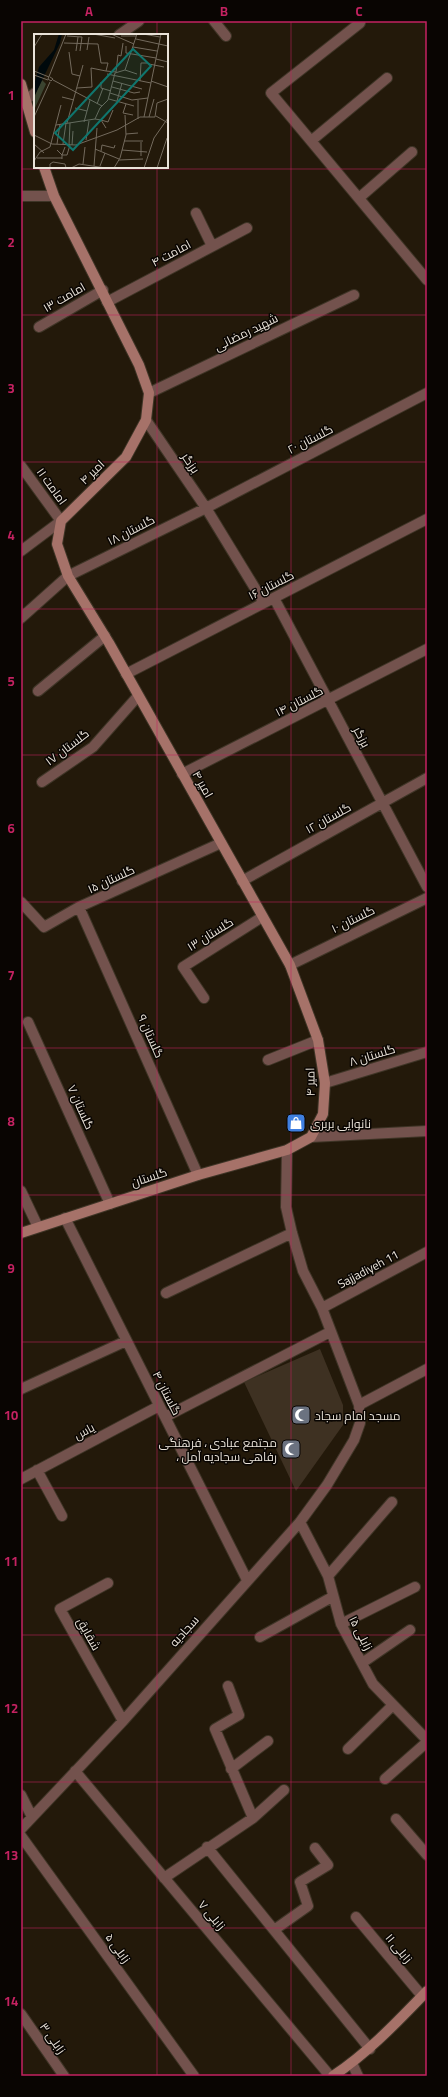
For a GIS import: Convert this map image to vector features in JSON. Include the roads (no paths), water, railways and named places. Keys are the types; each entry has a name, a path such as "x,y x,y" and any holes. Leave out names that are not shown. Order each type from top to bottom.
{"street":[{"path":"120,34 139,21"},
{"path":"214,21 226,36"},
{"path":"360,23 271,93 426,275"},
{"path":"311,141 387,78"},
{"path":"21,84 28,98 34,127"},
{"path":"359,198 412,152"},
{"name":"امیر ۴","path":"44,168 54,196 103,290 107,302 139,365 149,393 146,420 126,457 61,521 57,544 68,576 105,636 290,965 318,1040 325,1083 323,1114 311,1137"},
{"path":"21,196 54,196"},
{"path":"196,213 212,246"},
{"name":"امامت ۴","path":"107,302 247,228"},
{"name":"امامت ۱۳","path":"39,327 103,290"},
{"name":"شهید رمضانی","path":"149,393 354,295"},
{"name":"گلستان ۲۰","path":"206,508 427,393"},
{"name":"برزگر","path":"146,420 206,508 264,603"},
{"name":"امامت ۱۱","path":"21,466 61,521"},
{"name":"گلستان ۱۸","path":"21,618 68,576 206,508"},
{"name":"گلستان ۱۶","path":"126,674 427,519"},
{"path":"21,551 61,521"},
{"name":"برزگر","path":"274,598 427,887"},
{"path":"38,691 105,636"},
{"name":"گلستان ۱۴","path":"182,774 427,649"},
{"name":"گلستان ۱۷","path":"42,782 93,747 138,696"},
{"name":"گلستان ۱۲","path":"242,881 427,778"},
{"name":"گلستان ۱۵","path":"21,902 44,927 79,907 221,843"},
{"name":"گلستان ۱۰","path":"290,965 427,898"},
{"name":"گلستان ۹","path":"79,907 198,1175"},
{"name":"گلستان ۱۳","path":"204,998 183,967 262,917"},
{"name":"گلستان ۷","path":"28,1022 110,1204"},
{"path":"268,1060 318,1040"},
{"name":"گلستان ۸","path":"325,1083 427,1052"},
{"path":"427,1131 311,1137 288,1150 286,1207 303,1271 322,1308 330,1332 360,1405 427,1369"},
{"name":"گلستان","path":"21,1233 198,1175 288,1150"},
{"path":"21,1191 38,1227"},
{"name":"گلستان ۴","path":"64,1218 247,1580"},
{"path":"166,1293 292,1233"},
{"name":"Sajjadiyeh 11","path":"322,1308 427,1252"},
{"path":"165,1417 330,1332"},
{"path":"21,1388 126,1341"},
{"name":"سجادیه","path":"21,1829 123,1720 300,1522 327,1485 354,1440 360,1423 360,1405"},
{"name":"یاس","path":"21,1479 159,1406"},
{"path":"37,1470 62,1516"},
{"path":"328,1576 392,1502"},
{"name":"زابلی ۱۵","path":"300,1522 328,1576 332,1597 341,1624 373,1684 427,1741"},
{"name":"شقایق","path":"108,1583 60,1609 123,1720"},
{"path":"341,1624 414,1587"},
{"path":"260,1637 332,1597"},
{"path":"362,1663 410,1630"},
{"path":"228,1686 239,1715 215,1729 252,1818"},
{"path":"348,1750 393,1705"},
{"path":"232,1769 268,1741"},
{"path":"385,1779 427,1741"},
{"name":"زابلی ۷","path":"75,1771 330,2076"},
{"path":"164,1878 207,1847 252,1818 284,1790"},
{"path":"21,1795 32,1817"},
{"path":"396,1819 427,1855"},
{"name":"زابلی ۵","path":"21,1836 194,2076"},
{"path":"207,1847 370,2049"},
{"path":"274,1930 308,1906 300,1882 328,1864 315,1848"},
{"name":"زابلی ۱۱","path":"356,1917 425,1993"},
{"path":"333,2076 370,2049 425,1993"},
{"name":"زابلی ۳","path":"21,2014 64,2076"},
{"path":"352,2063 358,2076"}],"place":[{"name":"نانوایی بربری","path":"296,1123"},
{"name":"مسجد امام سجاد","path":"301,1415"},
{"name":"مجتمع عبادی ، فرهنگی ، رفاهی سجادیه آمل","path":"291,1449"}]}
